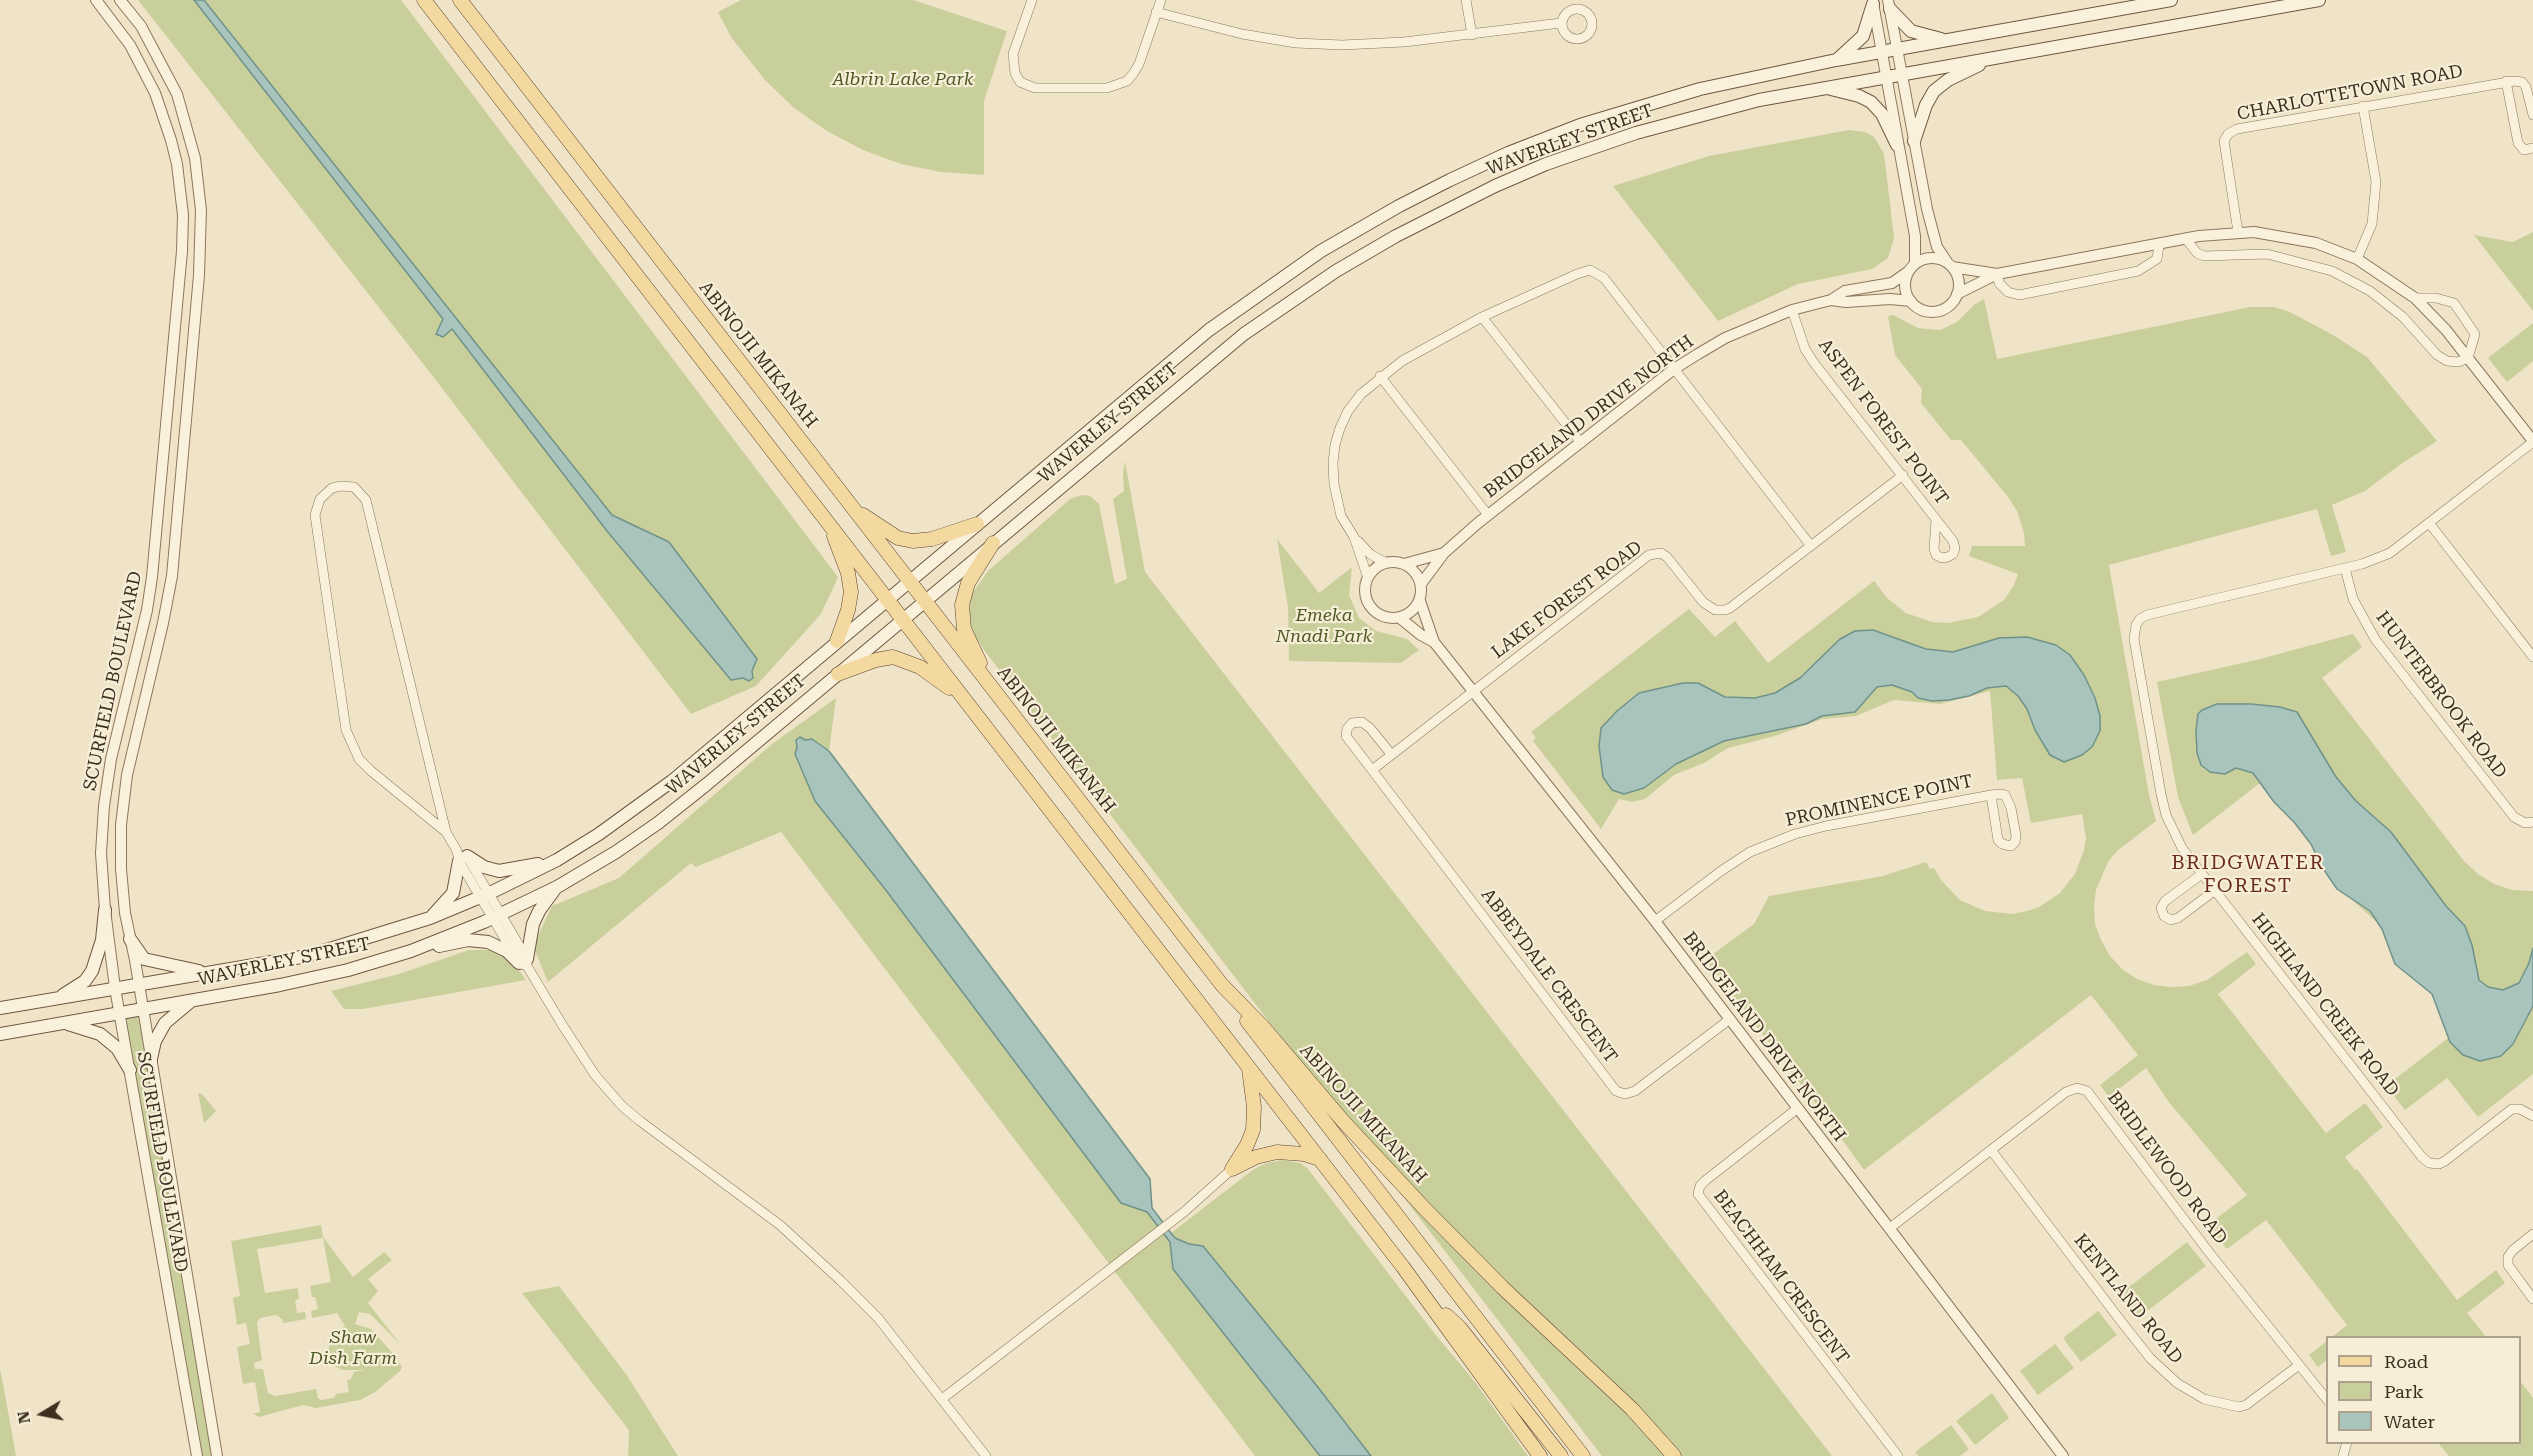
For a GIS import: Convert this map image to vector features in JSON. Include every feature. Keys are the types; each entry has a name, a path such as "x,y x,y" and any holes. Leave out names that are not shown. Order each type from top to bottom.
{"main road":[{"path":"424,0 1320,1159 1421,1291 1540,1456"},
{"name":"ABINOJII MIKANAH","path":"460,0 1222,985 1263,1027 1343,1121 1425,1209 1484,1269 1632,1409 1674,1456"},
{"name":"WAVERLEY STREET","path":"0,1008 307,956 430,918 485,895 557,860 599,834 658,792 1209,330 1321,251 1399,206 1508,153 1616,113 1700,88 1836,60 2171,0"},
{"name":"WAVERLEY STREET","path":"0,1034 320,977 411,951 497,916 557,887 616,852 658,823 1244,334 1336,271 1396,236 1495,186 1611,141 1719,109 1886,76 2319,0"},
{"path":"1836,60 1863,36 1873,2"},
{"path":"1889,4 1911,31 1948,40"},
{"path":"1914,141 1926,105 1938,87 1991,58"},
{"path":"1824,88 1859,96 1871,102 1882,114 1897,146"},
{"path":"854,508 898,538 913,541 932,539 977,524"},
{"path":"830,525 850,586 850,603 837,641"},
{"path":"988,682 964,629 962,605 966,588 993,543"},
{"path":"838,674 881,658 902,659 920,667 963,698"},
{"path":"430,918 453,893 461,856 499,871 557,860"},
{"path":"411,951 468,940 488,942 525,962 533,924 539,910 557,887"},
{"path":"56,999 85,981 92,971 102,940 105,910"},
{"path":"130,939 144,959 209,973"},
{"path":"1222,985 1583,1456"},
{"path":"150,1063 154,1041 165,1023 184,1005 193,1000"},
{"path":"61,1023 99,1034 117,1048 129,1070"},
{"path":"1232,1169 1247,1145 1253,1130 1254,1107 1249,1067"},
{"path":"1232,1169 1256,1157 1277,1152 1304,1154 1320,1159"},
{"path":"1421,1291 1460,1328 1561,1456"}],"street":[{"name":"SCURFIELD BOULEVARD","path":"96,0 130,45 158,101 177,164 183,215 182,251 152,577 147,610 117,730 104,806 101,853 105,910 115,988 197,1456"},
{"name":"SCURFIELD BOULEVARD","path":"120,0 141,26 177,94 195,158 201,210 199,275 169,597 127,775 121,825 121,869 125,914 217,1456"},
{"path":"1032,0 1012,54 1015,73 1020,82 1035,88 1107,88 1127,81 1139,64 1161,0"},
{"path":"1466,0 1472,34"},
{"path":"1873,2 1897,146 1915,236 1912,267 1906,289 1911,301 1920,309 1933,311 1948,306 1957,294 1997,274 2186,239 2238,232 2287,237 2316,243 2357,259 2415,298 2446,330 2533,441"},
{"path":"1889,4 1935,242 1958,281 1957,294"},
{"path":"1156,12 1231,32 1296,43 1380,44 1561,23"},
{"path":"2533,115 2526,87 2522,82 2506,81 2518,143 2524,150 2533,148"},
{"name":"CHARLOTTETOWN ROAD","path":"2238,232 2224,152 2224,141 2228,134 2237,129 2506,81"},
{"path":"2357,259 2372,224 2376,182 2363,106"},
{"path":"2186,239 2197,253 2205,256 2267,254 2332,272 2370,291 2403,317 2437,355 2447,361 2458,362 2468,358"},
{"path":"1997,274 1999,283 2007,292 2019,295 2138,271 2157,259 2159,245"},
{"path":"1912,267 1928,258 1997,274"},
{"name":"BRIDGELAND DRIVE NORTH","path":"1421,584 1444,553 1488,515 1674,369 1725,338 1792,310 1831,300 1845,291 1892,283 1912,267"},
{"path":"1386,563 1375,568 1368,578 1365,593 1371,608 1384,617 1400,618 1415,609 1420,601 1421,584 1418,576 1404,564 1386,563 1370,554 1354,537 1341,516 1336,500 1333,463 1335,446 1348,411 1360,394 1380,376 1441,338 1482,317 1590,270 1604,278 1811,546"},
{"name":"BRIDGELAND DRIVE NORTH","path":"1831,300 1846,302 1890,298 1911,301"},
{"path":"2415,298 2436,298 2454,303 2475,334 2468,358"},
{"name":"ASPEN FOREST POINT","path":"1792,310 1805,349 1814,363 1936,520"},
{"path":"1482,317 1581,443"},
{"path":"1380,376 1488,515"},
{"name":"HIGHLAND CREEK ROAD","path":"2533,441 2430,524 2390,553 2345,568 2147,615 2140,619 2136,626 2134,639 2166,815 2182,848 2421,1156 2429,1163 2439,1164 2445,1161 2512,1109 2520,1109 2533,1116"},
{"name":"LAKE FOREST ROAD","path":"1474,691 1649,555 1661,553 1667,557 1703,602 1715,610 1725,610 1903,475"},
{"path":"446,832 359,759 345,730 315,514 320,499 332,489 341,486 354,487 366,500 446,832 573,1044 595,1075 622,1106 675,1149 780,1225 878,1318 986,1456"},
{"path":"2430,524 2533,657"},
{"path":"1354,537 1368,578"},
{"name":"BRIDGELAND DRIVE NORTH","path":"1404,564 1444,553"},
{"name":"HUNTERBROOK ROAD","path":"2345,568 2353,599 2374,639 2514,817 2525,823 2533,822"},
{"name":"BRIDGELAND DRIVE NORTH","path":"1420,601 1434,642 1655,921 2063,1456"},
{"name":"BRIDGELAND DRIVE NORTH","path":"1400,618 1434,642"},
{"path":"1372,770 1474,691"},
{"name":"ABBEYDALE CRESCENT","path":"1391,754 1362,722 1352,723 1347,729 1346,736 1616,1091 1625,1094 1635,1091 1730,1019"},
{"name":"PROMINENCE POINT","path":"1655,921 1735,860 1778,840 1826,826 1990,795 2000,794 2008,800 2016,835 2015,842 2011,846 2002,844 1998,840 1990,795"},
{"path":"2202,874 2165,901 2161,908 2164,915 2170,920 2178,918 2214,891"},
{"name":"BRIDLEWOOD ROAD","path":"1890,1228 2066,1092 2078,1088 2087,1091 2208,1251 2326,1399"},
{"name":"BEACHHAM CRESCENT","path":"1798,1108 1706,1180 1700,1186 1698,1194 1898,1456"},
{"name":"KENTLAND ROAD","path":"1991,1150 2120,1320 2151,1358 2177,1383 2204,1399 2239,1407 2246,1405 2299,1365"},
{"path":"942,1399 1184,1212 1232,1169"},
{"path":"2533,1234 2508,1257 2508,1265 2533,1299"}],"green space":[{"path":"138,0 401,0 838,577 821,614 756,686 691,714 435,379"},
{"name":"Albrin Lake Park","path":"741,0 913,0 1007,31 984,101 984,175 941,172 901,164 863,150 827,131 794,108 765,80 731,37 718,12"},
{"path":"1849,130 1865,132 1874,137 1884,154 1894,238 1888,258 1872,269 1798,284 1718,321 1613,186 1709,156"},
{"path":"2533,232 2533,311 2474,235 2513,242"},
{"path":"1984,299 1997,359 2250,307 2274,307 2290,312 2333,335 2367,357 2437,441 2365,491 2332,505 2346,552 2331,556 2317,509 2109,565 2149,795 2156,821 2117,851 2108,862 2096,890 2094,907 2095,924 2110,956 2122,969 2137,979 2154,985 2189,986 2207,980 2247,952 2256,964 2218,994 2326,1133 2365,1103 2383,1127 2345,1157 2355,1170 2357,1169 2457,1300 2496,1270 2505,1283 2467,1313 2485,1336 2333,1336 2347,1325 2266,1220 2227,1249 2208,1225 2247,1195 2168,1101 2146,1068 2109,1097 2100,1085 2138,1055 2091,995 1864,1170 1705,960 1754,924 1769,896 1883,876 1926,862 1930,869 1934,868 1941,880 1960,900 1985,911 2013,914 2027,911 2039,907 2060,893 2075,874 2084,850 2086,838 2082,814 2031,823 2022,778 1997,780 1990,691 1940,704 1894,700 1856,716 1822,719 1775,736 1728,748 1704,763 1674,775 1645,799 1632,802 1619,799 1601,829 1533,741 1536,738 1531,732 1689,609 1715,637 1735,621 1768,663 1874,581 1887,598 1906,613 1932,622 1948,623 1978,617 2004,600 2018,574 1969,556 1972,546 2025,546 2024,533 2017,511 1961,440 1951,440 1921,403 1922,389 1895,355 1888,316 1893,315 1918,328 1940,330 1957,322 1974,305"},
{"path":"2533,323 2533,361 2507,382 2488,358"},
{"path":"1125,461 1145,572 1832,1456 1602,1456 984,650 969,620 971,595 988,571 1070,499 1082,495 1090,496 1099,504 1115,584 1127,579 1113,499 1124,491"},
{"name":"Emeka Nnadi Park","path":"1277,539 1319,593 1352,567 1349,595 1359,618 1376,631 1407,639 1419,650 1401,663 1289,661 1288,608"},
{"path":"2353,634 2362,647 2322,678 2464,861 2494,884 2512,890 2533,891 2533,1074 2478,1117 2447,1078 2405,1110 2386,1086 2452,1035 2434,997 2380,925 2338,887 2305,834 2260,783 2193,835 2178,797 2157,682 2256,660"},
{"path":"836,698 829,751 812,739 806,779 815,801 885,889 1121,1203 1147,1212 1170,1242 1173,1269 1320,1456 1255,1456 781,832 696,867 691,863 548,982 533,946 552,906 619,878 772,744"},
{"path":"469,950 496,950 518,969 526,980 363,1009 344,1009 331,991 399,974"},
{"path":"142,1009 217,1456 197,1456 119,1013"},
{"path":"198,1093 202,1094 216,1111 204,1123"},
{"path":"1282,1160 1300,1163 1308,1169 1435,1334 1475,1382 1528,1456 1371,1456 1203,1246 1189,1244 1175,1238 1171,1233 1254,1169"},
{"name":"Shaw Dish Farm","path":"321,1225 323,1237 353,1277 384,1252 392,1260 368,1279 378,1291 368,1303 400,1344 370,1314 359,1312 355,1324 371,1329 396,1357 402,1367 400,1371 375,1392 360,1400 316,1408 303,1405 259,1417 253,1414 260,1412 255,1382 243,1384 237,1347 250,1344 246,1323 237,1325 233,1298 240,1296 231,1241","holes":["323,1238 331,1282 310,1286 318,1309 311,1311 312,1318 337,1313 345,1326 330,1338 328,1354 334,1366 343,1370 365,1370 354,1372 351,1379 347,1380 349,1392 336,1394 334,1398 321,1400 318,1398 316,1389 275,1396 268,1393 263,1369 255,1369 254,1363 262,1360 257,1323 260,1318 276,1315 282,1319 283,1323 306,1319 305,1312 297,1313 295,1300 299,1299 298,1288 265,1293 257,1249"]},
{"path":"2187,1242 2206,1266 2138,1318 2120,1294"},
{"path":"559,1286 626,1374 678,1456 628,1456 629,1430 522,1293"},
{"path":"2098,1311 2117,1335 2081,1362 2063,1338"},
{"path":"2326,1342 2326,1361 2318,1367 2309,1355"},
{"path":"2055,1344 2074,1368 2038,1395 2020,1371"},
{"path":"0,1369 2,1378 16,1456 0,1456"},
{"path":"2521,1382 2533,1398 2533,1456 2449,1456 2439,1444 2521,1444"},
{"path":"1992,1393 2009,1418 1975,1445 1956,1421"},
{"path":"1951,1425 1969,1449 1960,1456 1918,1456 1915,1452"}],"water":[{"path":"194,0 204,0 612,515 669,542 757,659 752,671 753,678 749,681 743,678 731,680 607,531 452,329 443,337 436,334 443,319"},
{"path":"1873,630 1926,649 1953,652 1999,638 2027,637 2056,645 2070,655 2084,675 2095,698 2100,716 2100,731 2092,747 2082,755 2064,762 2050,755 2035,730 2027,709 2018,696 2006,686 1987,688 1969,696 1932,701 1918,698 1912,692 1892,685 1877,687 1855,712 1822,716 1806,724 1724,741 1676,764 1644,788 1624,794 1612,790 1603,777 1599,746 1601,728 1639,693 1683,683 1698,683 1725,697 1755,698 1775,693 1800,678 1840,639 1855,631"},
{"path":"2217,704 2251,704 2280,707 2297,712 2336,777 2356,801 2391,832 2446,906 2465,926 2472,945 2479,980 2488,987 2503,990 2519,983 2529,963 2533,948 2533,1006 2513,1044 2501,1056 2480,1061 2463,1055 2450,1042 2432,994 2395,964 2382,929 2370,911 2337,889 2322,867 2311,844 2274,802 2253,773 2236,768 2225,774 2210,772 2201,765 2197,753 2198,714"},
{"path":"800,737 805,740 812,739 829,751 1150,1179 1152,1208 1171,1233 1175,1238 1189,1244 1203,1246 1371,1456 1320,1456 1173,1269 1170,1242 1147,1212 1121,1203 885,889 815,801 795,754 796,740"}],"district":[{"name":"BRIDGWATER FOREST","path":"2248,874"}]}
